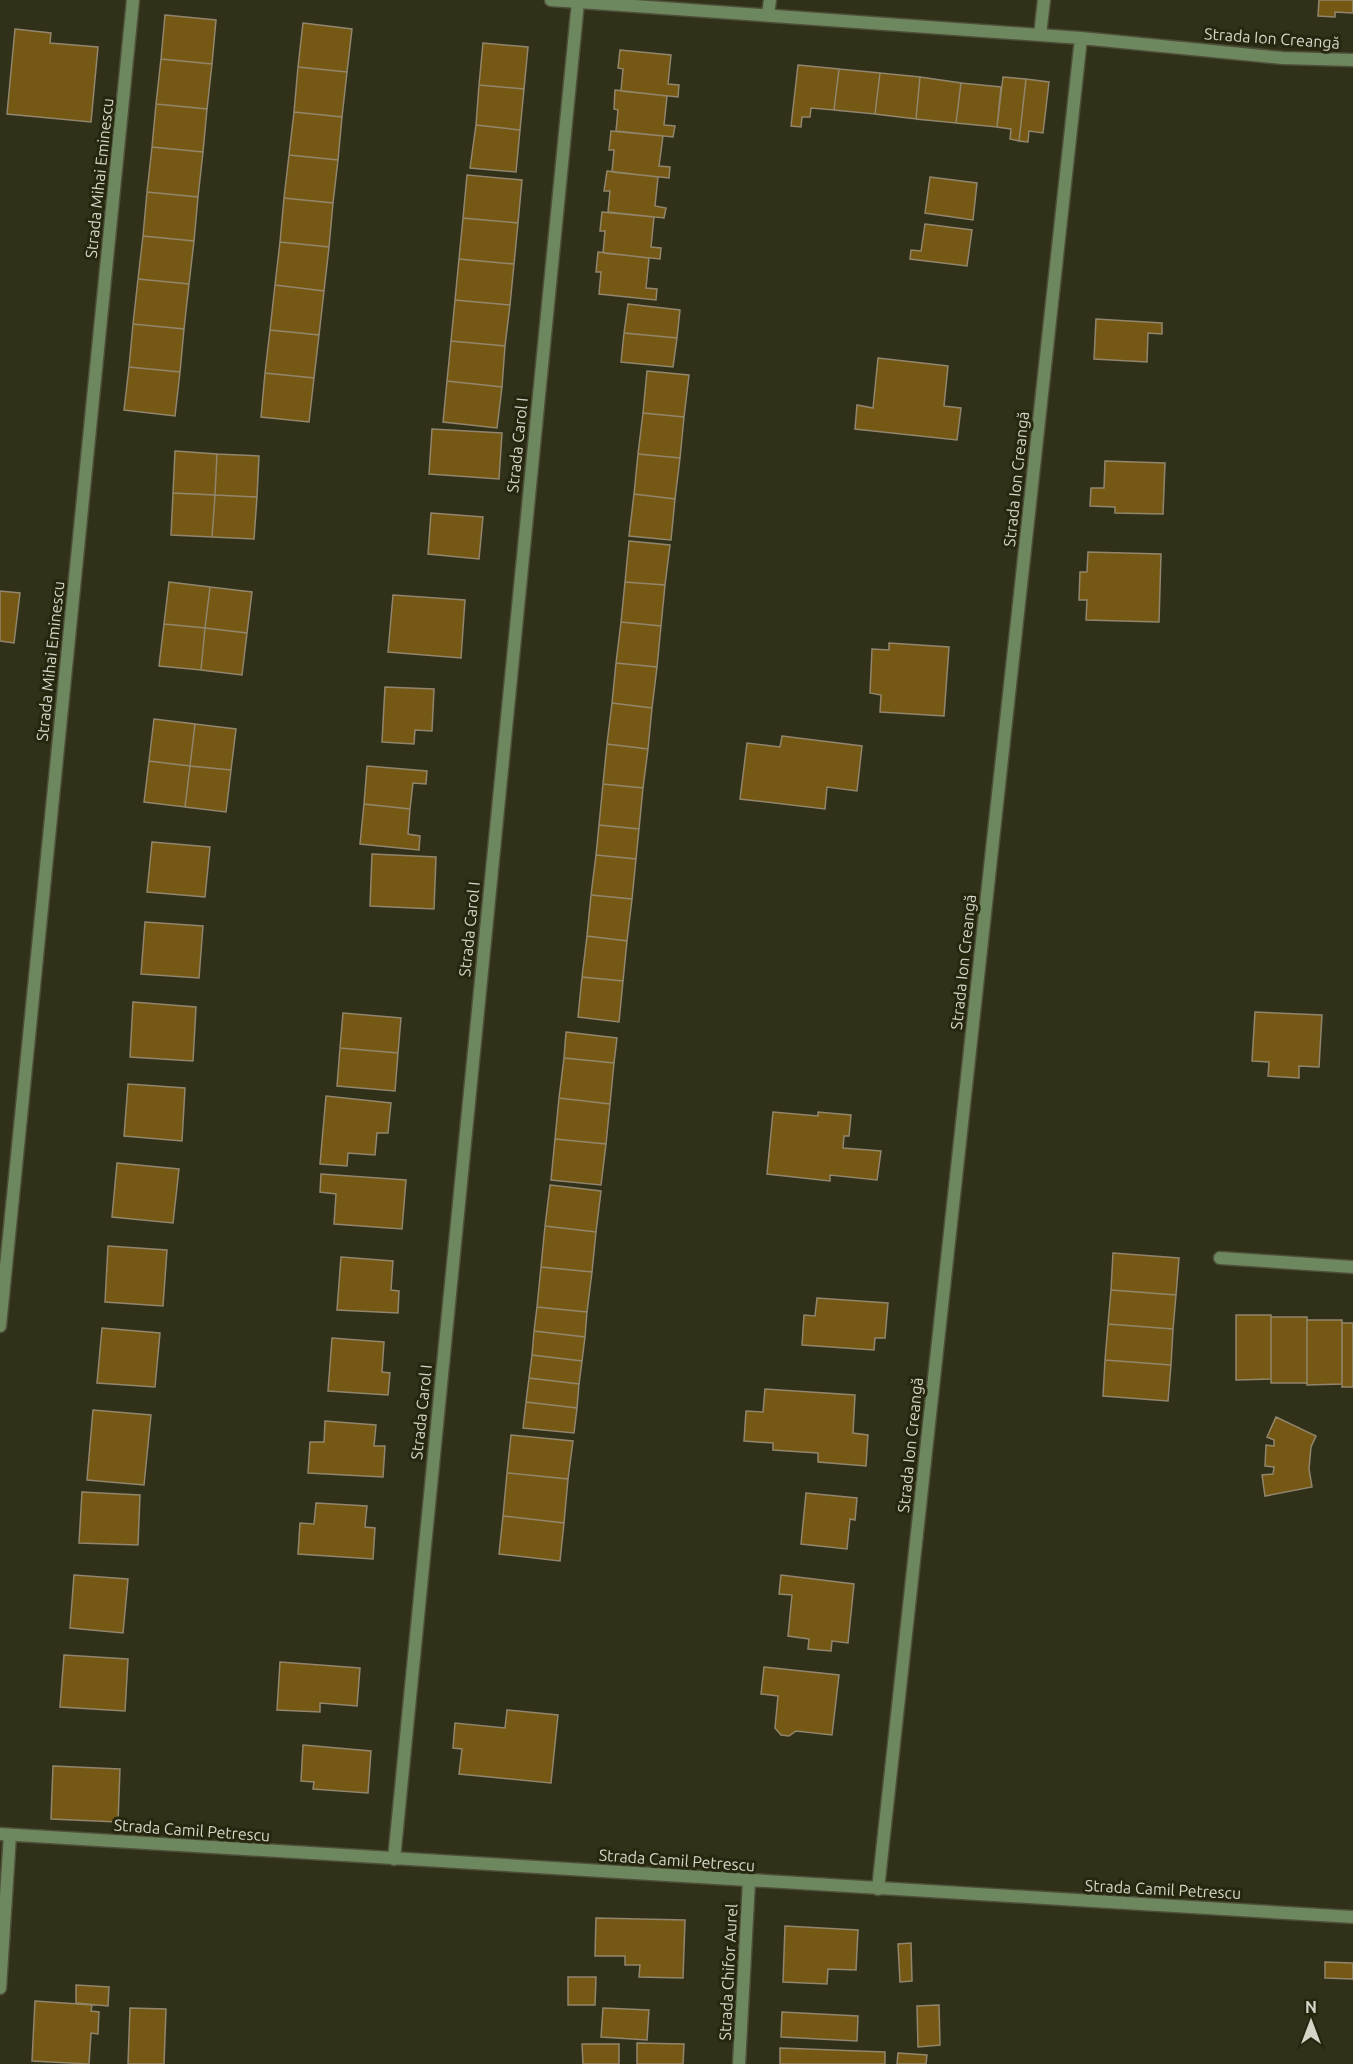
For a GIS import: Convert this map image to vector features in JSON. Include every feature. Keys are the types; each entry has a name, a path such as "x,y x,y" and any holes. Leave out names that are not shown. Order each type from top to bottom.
{"street":[{"name":"Strada Mihai Eminescu","path":"0,1326 133,0"},
{"name":"Strada Ion Creangă","path":"552,0 1081,38 1282,58 1353,60"},
{"path":"768,15 770,0"},
{"path":"1040,35 1044,0"},
{"name":"Strada Carol I","path":"393,1859 578,2"},
{"name":"Strada Ion Creangă","path":"878,1889 1081,38"},
{"path":"1220,1258 1353,1267"},
{"path":"0,1988 5,1835"},
{"name":"Strada Camil Petrescu","path":"5,1835 1353,1917"},
{"name":"Strada Chifor Aurel","path":"739,2064 749,1881"}],"building":[{"path":"1319,0 1353,0 1353,13 1335,12 1335,17 1318,16"},
{"path":"165,15 216,20 212,64 161,59"},
{"path":"303,23 352,29 347,72 298,67"},
{"path":"15,29 51,33 50,43 98,47 91,122 7,114"},
{"path":"483,43 528,47 524,89 479,85"},
{"path":"620,50 671,55 668,84 679,85 678,97 621,91 623,69 618,68"},
{"path":"161,59 212,64 207,109 156,104"},
{"path":"798,65 839,69 834,110 811,108 810,117 802,117 801,127 791,126"},
{"path":"298,67 347,72 342,117 294,112"},
{"path":"839,69 880,73 875,114 834,110"},
{"path":"880,73 920,77 916,119 875,114"},
{"path":"920,77 961,83 956,123 916,119"},
{"path":"1003,77 1026,79 1019,141 1010,139 1011,129 997,127"},
{"path":"1026,79 1049,82 1043,133 1029,131 1028,142 1019,141"},
{"path":"961,83 1001,87 997,127 956,123"},
{"path":"479,85 524,89 520,130 476,125"},
{"path":"615,90 667,96 664,125 675,126 673,137 616,131 618,110 614,109"},
{"path":"156,104 207,109 203,152 152,147"},
{"path":"294,112 342,117 338,160 289,155"},
{"path":"476,125 520,130 516,172 470,168"},
{"path":"611,131 663,136 659,166 670,167 669,178 612,172 614,150 609,150"},
{"path":"152,147 203,152 198,197 147,192"},
{"path":"289,155 338,160 333,203 284,198"},
{"path":"607,171 658,177 655,206 666,208 664,218 608,212 610,191 604,191"},
{"path":"467,175 522,180 518,223 463,218"},
{"path":"930,177 977,183 973,220 925,213"},
{"path":"147,192 198,197 194,241 143,236"},
{"path":"284,198 333,203 329,247 280,242"},
{"path":"602,212 654,217 651,247 661,248 660,259 603,253 605,231 600,231"},
{"path":"463,218 518,223 514,264 459,259"},
{"path":"925,224 972,230 967,266 910,259 911,250 921,251"},
{"path":"143,236 194,241 189,284 138,279"},
{"path":"280,242 329,247 324,291 275,285"},
{"path":"598,252 649,258 646,288 657,289 656,300 599,294 601,272 596,272"},
{"path":"459,259 514,264 510,305 455,300"},
{"path":"138,279 189,284 184,329 133,324"},
{"path":"275,285 324,291 319,335 270,330"},
{"path":"455,300 510,305 505,346 451,341"},
{"path":"628,304 680,310 677,338 624,333"},
{"path":"1096,319 1162,323 1162,334 1148,333 1147,362 1094,359"},
{"path":"133,324 184,329 180,372 129,367"},
{"path":"270,330 319,335 314,378 265,373"},
{"path":"624,333 677,338 673,367 621,362"},
{"path":"451,341 505,346 502,387 447,381"},
{"path":"878,358 948,366 944,406 961,408 957,440 855,429 857,405 873,408"},
{"path":"129,367 180,372 175,416 124,410"},
{"path":"647,371 689,375 684,417 643,413"},
{"path":"265,373 314,378 309,422 261,417"},
{"path":"447,381 502,387 497,428 443,422"},
{"path":"643,413 684,417 680,458 638,454"},
{"path":"432,429 502,433 499,479 429,474"},
{"path":"175,451 217,454 215,495 173,493"},
{"path":"217,454 259,456 257,497 215,495"},
{"path":"638,454 680,458 675,499 634,494"},
{"path":"1105,461 1165,463 1163,514 1115,513 1115,507 1090,506 1091,488 1104,488"},
{"path":"173,493 215,495 212,537 171,535"},
{"path":"634,494 675,499 671,540 629,536"},
{"path":"215,495 257,497 254,539 212,537"},
{"path":"431,513 483,517 479,559 428,554"},
{"path":"629,541 670,545 665,585 625,582"},
{"path":"1088,552 1161,554 1159,622 1086,620 1087,600 1079,600 1080,572 1087,572"},
{"path":"169,582 210,587 205,628 164,624"},
{"path":"625,582 665,585 661,626 621,622"},
{"path":"210,587 252,592 247,633 205,628"},
{"path":"0,591 20,593 14,643 0,641"},
{"path":"393,595 465,600 461,658 388,652"},
{"path":"621,622 661,626 657,667 616,663"},
{"path":"164,624 205,628 201,670 159,666"},
{"path":"205,628 247,633 242,675 201,670"},
{"path":"889,643 949,647 944,716 880,712 881,695 870,693 872,649 889,650"},
{"path":"616,663 657,667 652,708 612,703"},
{"path":"385,687 434,689 432,731 415,730 414,744 382,742"},
{"path":"612,703 652,708 648,749 607,744"},
{"path":"154,719 195,724 190,766 149,761"},
{"path":"195,724 236,729 231,770 190,766"},
{"path":"782,736 862,746 857,791 827,787 825,809 740,799 747,743 780,747"},
{"path":"607,744 648,749 643,788 603,784"},
{"path":"149,761 190,766 185,807 144,802"},
{"path":"190,766 231,770 226,812 185,807"},
{"path":"367,766 427,771 426,784 413,783 410,809 364,804"},
{"path":"603,784 643,788 639,829 599,825"},
{"path":"364,804 410,809 408,834 420,836 419,850 360,844"},
{"path":"599,825 639,829 636,859 596,855"},
{"path":"152,842 210,847 205,897 147,892"},
{"path":"372,854 436,857 434,909 370,906"},
{"path":"596,855 636,859 632,899 591,895"},
{"path":"591,895 632,899 627,941 587,936"},
{"path":"145,922 203,926 199,978 141,974"},
{"path":"587,936 627,941 623,981 582,977"},
{"path":"582,977 623,981 619,1022 578,1017"},
{"path":"133,1002 196,1007 193,1061 130,1057"},
{"path":"1255,1012 1322,1015 1319,1067 1299,1066 1299,1078 1268,1076 1269,1062 1252,1061"},
{"path":"343,1013 401,1018 398,1053 340,1048"},
{"path":"566,1032 617,1038 614,1063 564,1058"},
{"path":"340,1048 398,1053 395,1091 337,1086"},
{"path":"564,1058 614,1063 610,1104 559,1098"},
{"path":"128,1084 185,1088 182,1141 124,1136"},
{"path":"326,1096 391,1103 388,1133 377,1133 375,1155 348,1153 347,1166 320,1164"},
{"path":"559,1098 610,1104 606,1144 555,1139"},
{"path":"773,1112 818,1116 818,1112 851,1115 849,1136 844,1136 843,1148 881,1151 877,1180 830,1175 830,1181 767,1174"},
{"path":"555,1139 606,1144 601,1185 551,1180"},
{"path":"117,1163 179,1169 173,1223 112,1217"},
{"path":"321,1174 406,1180 402,1229 334,1224 336,1194 320,1192"},
{"path":"550,1185 601,1191 596,1232 545,1226"},
{"path":"545,1226 596,1232 592,1272 541,1267"},
{"path":"108,1246 167,1250 163,1306 105,1302"},
{"path":"1113,1253 1179,1258 1176,1295 1111,1290"},
{"path":"341,1257 393,1261 391,1290 399,1291 398,1313 337,1310"},
{"path":"541,1267 592,1272 587,1312 537,1307"},
{"path":"1111,1290 1176,1295 1173,1329 1108,1324"},
{"path":"817,1298 888,1303 885,1338 875,1338 874,1350 802,1345 804,1315 815,1316"},
{"path":"537,1307 587,1312 585,1337 534,1331"},
{"path":"1236,1315 1271,1315 1271,1379 1236,1380"},
{"path":"1271,1317 1307,1317 1307,1383 1271,1383"},
{"path":"1307,1320 1342,1320 1342,1384 1307,1385"},
{"path":"1342,1323 1353,1323 1353,1387 1342,1387"},
{"path":"1108,1324 1173,1329 1171,1365 1105,1360"},
{"path":"102,1328 160,1333 155,1387 97,1383"},
{"path":"534,1331 585,1337 582,1361 532,1355"},
{"path":"332,1338 384,1342 382,1372 390,1373 388,1395 328,1391"},
{"path":"532,1355 582,1361 579,1384 529,1378"},
{"path":"1105,1360 1171,1365 1168,1401 1103,1396"},
{"path":"529,1378 579,1384 577,1408 526,1402"},
{"path":"765,1389 855,1395 853,1433 868,1435 866,1466 818,1462 818,1453 773,1450 773,1443 744,1441 746,1411 763,1412"},
{"path":"526,1402 577,1408 574,1433 523,1428"},
{"path":"93,1410 151,1415 144,1485 87,1480"},
{"path":"1276,1417 1316,1436 1311,1447 1309,1469 1312,1487 1265,1496 1262,1475 1273,1474 1274,1467 1265,1466 1266,1445 1274,1446 1274,1440 1267,1437"},
{"path":"325,1421 376,1425 374,1446 385,1446 383,1477 308,1473 310,1442 324,1442"},
{"path":"511,1435 573,1441 568,1479 507,1473"},
{"path":"507,1473 568,1479 564,1523 503,1516"},
{"path":"82,1492 140,1495 138,1545 79,1543"},
{"path":"806,1493 857,1498 855,1520 850,1519 847,1549 801,1544"},
{"path":"316,1503 367,1506 365,1527 375,1528 373,1559 298,1554 300,1523 314,1524"},
{"path":"503,1516 564,1523 560,1561 499,1554"},
{"path":"74,1575 128,1579 123,1633 70,1628"},
{"path":"781,1575 854,1584 848,1643 832,1641 831,1651 808,1649 809,1639 788,1636 792,1595 779,1594"},
{"path":"64,1655 128,1659 125,1711 60,1707"},
{"path":"280,1662 360,1668 357,1706 320,1703 320,1712 277,1710"},
{"path":"764,1667 839,1675 832,1735 796,1731 789,1736 781,1735 775,1728 778,1696 761,1694"},
{"path":"507,1710 558,1715 551,1783 459,1774 462,1749 453,1748 455,1723 505,1728"},
{"path":"303,1745 371,1751 368,1793 313,1789 314,1782 301,1781"},
{"path":"53,1766 120,1769 118,1822 51,1819"},
{"path":"596,1918 685,1920 683,1978 639,1977 640,1965 625,1965 625,1956 595,1956"},
{"path":"785,1926 858,1930 856,1970 828,1969 827,1984 783,1982"},
{"path":"911,1943 912,1981 900,1982 898,1944"},
{"path":"1325,1962 1353,1963 1353,1979 1325,1978"},
{"path":"568,1977 596,1977 595,2005 568,2005"},
{"path":"76,1985 109,1987 108,2006 76,2003"},
{"path":"35,2001 92,2005 91,2011 99,2012 98,2034 91,2033 89,2064 32,2061"},
{"path":"939,2005 940,2045 918,2047 917,2006"},
{"path":"130,2008 166,2009 164,2064 128,2064"},
{"path":"603,2008 649,2010 647,2040 601,2037"},
{"path":"782,2012 858,2016 857,2041 781,2037"},
{"path":"637,2043 684,2044 683,2064 637,2064"},
{"path":"582,2044 619,2044 619,2064 583,2064"},
{"path":"780,2048 885,2052 885,2064 780,2064"},
{"path":"898,2053 927,2055 926,2064 897,2064"}]}
